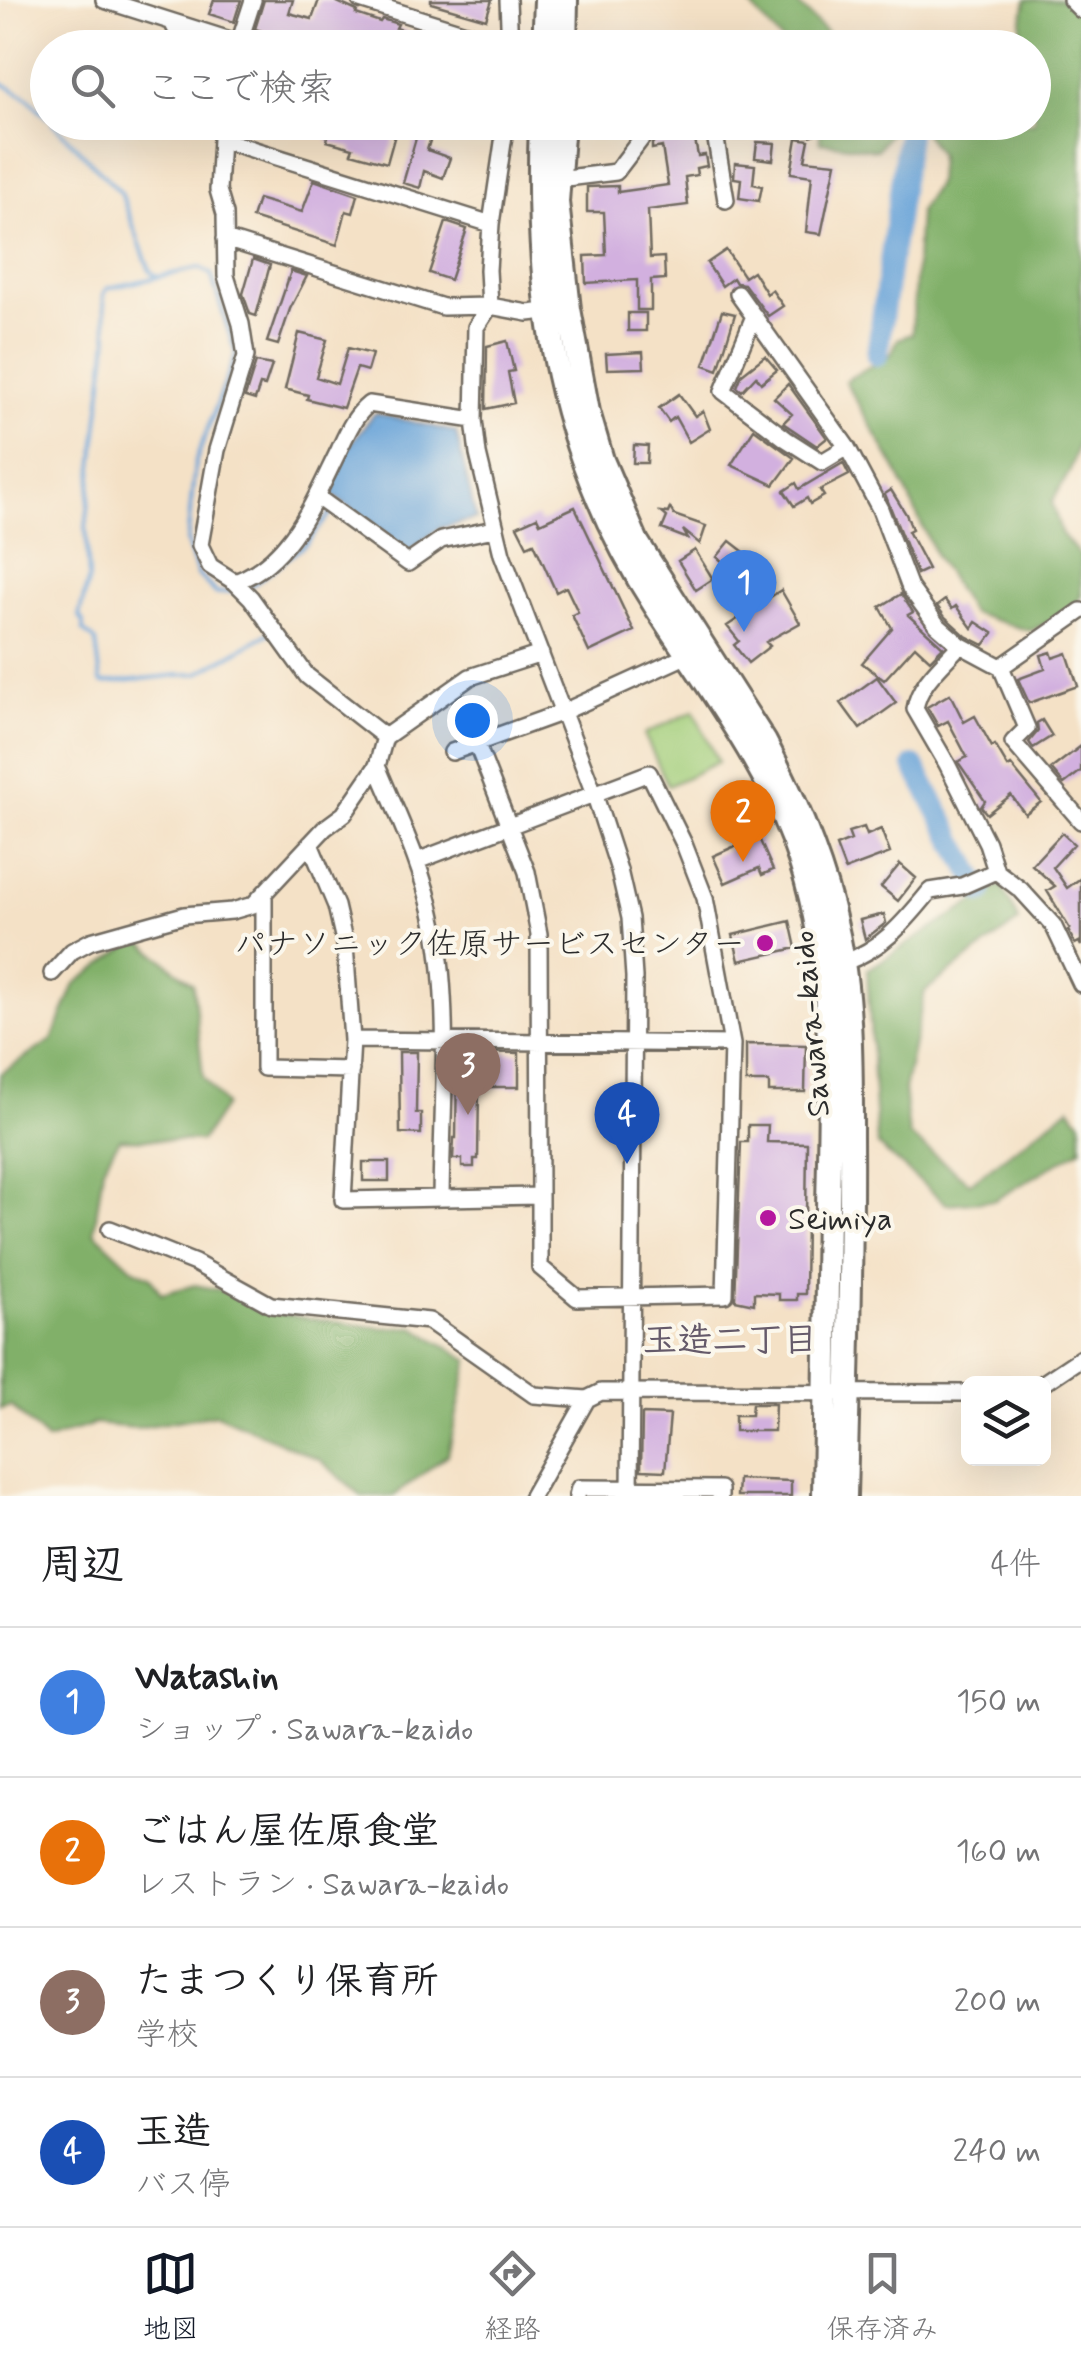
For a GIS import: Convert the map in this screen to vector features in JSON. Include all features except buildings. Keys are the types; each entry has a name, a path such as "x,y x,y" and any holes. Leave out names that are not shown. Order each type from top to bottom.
{"highway":[{"path":"545,30 546,0"},
{"path":"565,30 566,0"},
{"path":"540,140 538,195 558,310"},
{"path":"558,310 561,140"},
{"name":"Sawara-kaido","path":"558,310 567,414 584,466 620,548 753,755 776,800 801,862 820,934 829,1013 836,1392 845,1496"},
{"name":"Sawara-kaido","path":"558,310 588,412 636,542 765,742 795,801 826,885 843,963 851,1101 836,1392 824,1496"}],"street":[{"path":"104,0 198,30"},
{"path":"249,30 253,0"},
{"path":"360,0 456,30"},
{"path":"508,0 509,30"},
{"path":"1071,0 1081,10"},
{"path":"172,22 176,30"},
{"path":"385,738 306,676 251,598 210,566 200,545 217,450 246,356 242,324 226,276 225,214 218,190 223,140 492,224"},
{"path":"502,140 488,270 490,306 476,327 474,420 494,529 595,796 630,918 633,1042 630,1492"},
{"path":"558,179 616,172 640,140"},
{"path":"716,140 726,200"},
{"path":"225,239 444,307 558,310"},
{"path":"738,294 847,447 880,509 910,588 937,625 960,646 1001,667 1027,728 1013,742 1081,822"},
{"path":"754,316 723,392 822,462 847,447"},
{"path":"235,582 259,570 291,540 348,432 369,404 474,420"},
{"path":"317,497 408,562 441,540 494,529"},
{"path":"1001,667 1081,611"},
{"path":"960,646 926,682 914,709 987,843 993,874"},
{"path":"52,973 72,951 91,941 184,915 243,909 264,896 310,844 344,814 377,766 385,738 470,677 541,654"},
{"path":"452,752 563,712 688,654"},
{"path":"417,862 512,827 595,796 648,772 684,844 705,898 732,1044 725,1295 577,1298 540,1268 539,934 527,872 512,827 476,742"},
{"path":"377,766 417,862 435,928 442,1041 441,1197"},
{"path":"310,844 336,906 346,945 352,1040 343,1200 540,1196"},
{"path":"843,963 864,956 898,932 930,891 962,886 993,874"},
{"path":"993,874 1022,890 1053,925 1081,984"},
{"path":"264,896 264,1068 351,1070"},
{"path":"352,1040 732,1044"},
{"path":"110,1229 195,1263 272,1305 429,1322 534,1395 587,1399 601,1392 696,1390 961,1393"},
{"path":"1051,1379 1079,1363"},
{"path":"532,1496 587,1399"},
{"path":"577,1496 579,1488 630,1492 720,1489 720,1496"}],"green space":[{"path":"746,0 794,0 824,30 772,30"},
{"path":"1026,0 1081,0 1081,433 1070,471 1052,502 1061,533 1081,557 1081,595 1072,612 1030,631 971,613 936,556 896,469 845,381 891,354 898,339 912,334 919,212 937,182 939,155 929,140 1051,140 1051,30 1020,30"},
{"path":"820,140 884,140 877,150"},
{"path":"694,711 718,762 668,786 644,734"},
{"path":"1001,885 1019,921 925,991 904,1090 909,1135 970,1183 1070,1107 1081,1122 1081,1149 995,1200 946,1204 877,1145 867,970"},
{"path":"138,939 193,984 203,1077 225,1105 201,1141 119,1139 103,1168 94,1232 132,1268 150,1276 161,1294 195,1285 226,1291 263,1312 382,1328 414,1327 469,1360 448,1454 394,1496 362,1496 320,1460 217,1414 136,1428 94,1424 47,1440 11,1406 0,1409 0,1074 52,1040 75,984"}],"water":[{"path":"375,413 456,432 476,519 440,528 409,552 327,491 344,452"}],"waterway":[{"path":"0,82 30,100"},
{"path":"69,140 121,193 150,271 157,277 200,268 211,274 236,354 195,463 187,542 198,575 216,593 236,591"},
{"path":"877,355 907,140"},
{"path":"155,278 108,288 103,294 108,339 86,527 89,578 79,616 83,631 96,641 104,683 199,673 269,633"},
{"path":"250,587 305,545 331,513"},
{"path":"914,766 982,892"}],"place":[{"name":"Watashin","path":"744,632"},
{"name":"ごはん屋佐原食堂","path":"743,862"},
{"name":"パナソニック佐原サービスセンター","path":"765,943"},
{"name":"たまつくり保育所","path":"468,1115"},
{"name":"玉造","path":"627,1164"},
{"name":"Seimiya","path":"768,1218"}],"district":[{"name":"玉造二丁目","path":"730,1339"}]}
